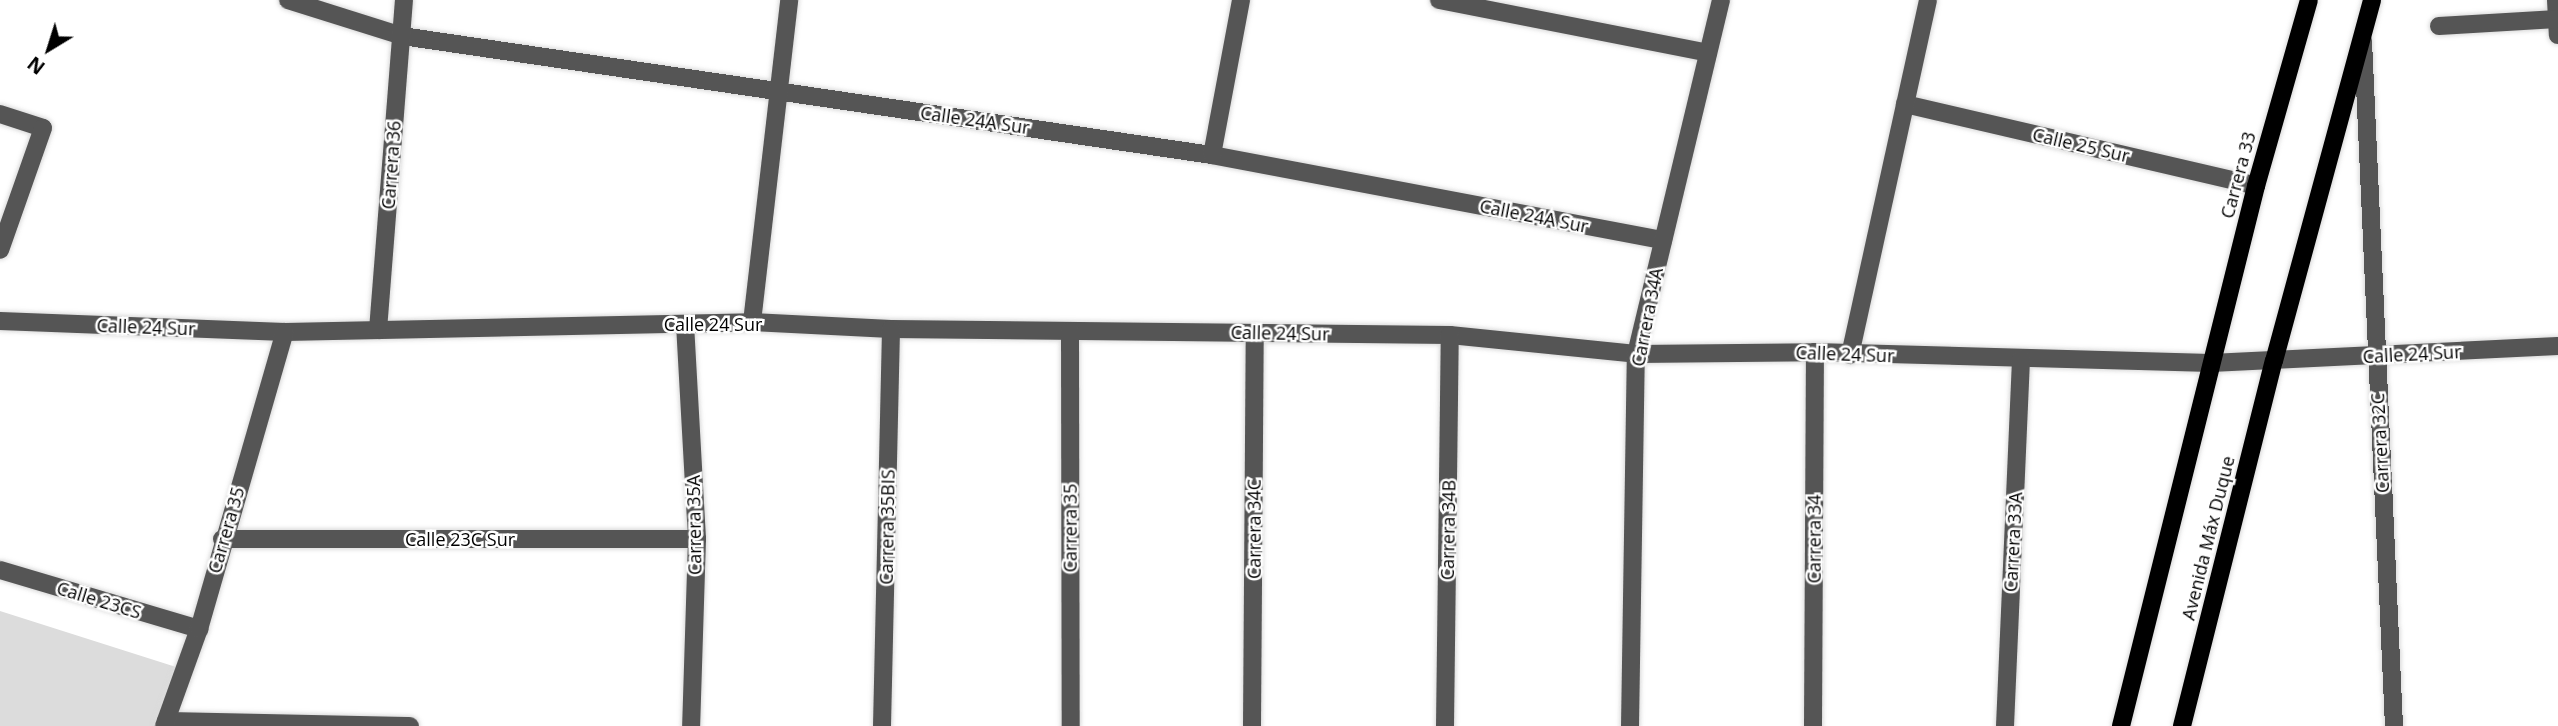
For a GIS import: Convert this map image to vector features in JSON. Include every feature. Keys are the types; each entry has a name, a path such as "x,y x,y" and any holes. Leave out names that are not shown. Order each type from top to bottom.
{"main road":[{"name":"Carrera 33","path":"2211,363 2256,186 2309,0"},
{"path":"2274,361 2372,0"},
{"name":"Avenida Máx Duque","path":"2182,726 2274,361"},
{"path":"2121,726 2211,363"}],"street":[{"name":"Calle 24A Sur","path":"288,0 401,36 1212,155 1663,240"},
{"name":"Carrera 36","path":"378,330 404,0"},
{"path":"752,322 789,0"},
{"path":"1212,155 1241,0"},
{"path":"1439,0 1708,53"},
{"name":"Carrera 34A","path":"1630,726 1636,354 1721,0"},
{"path":"1850,355 1928,0"},
{"path":"2439,26 2558,27 2556,0"},
{"name":"Carrera 32C","path":"2363,34 2375,355 2394,726"},
{"name":"Calle 25 Sur","path":"1905,104 2256,186"},
{"path":"0,114 43,128 0,250"},
{"name":"Calle 24 Sur","path":"0,321 285,332 752,322 891,329 1450,335 1636,354 1815,352 2211,363 2558,346"},
{"name":"Carrera 35A","path":"685,324 697,539 691,726"},
{"name":"Carrera 35BIS","path":"882,726 891,329"},
{"name":"Carrera 35","path":"1070,331 1070,726"},
{"name":"Carrera 35","path":"165,724 199,629 222,539 285,332"},
{"name":"Carrera 34C","path":"1252,726 1255,332"},
{"name":"Carrera 34B","path":"1445,726 1450,335"},
{"name":"Carrera 34","path":"1813,726 1815,352"},
{"name":"Carrera 33A","path":"2005,726 2021,358"},
{"name":"Calle 23C Sur","path":"222,539 697,539"},
{"name":"Calle 23CS","path":"0,570 199,629"},
{"path":"165,724 410,726"}],"shaded area":[{"path":"0,611 176,667 158,726 0,726"}]}
